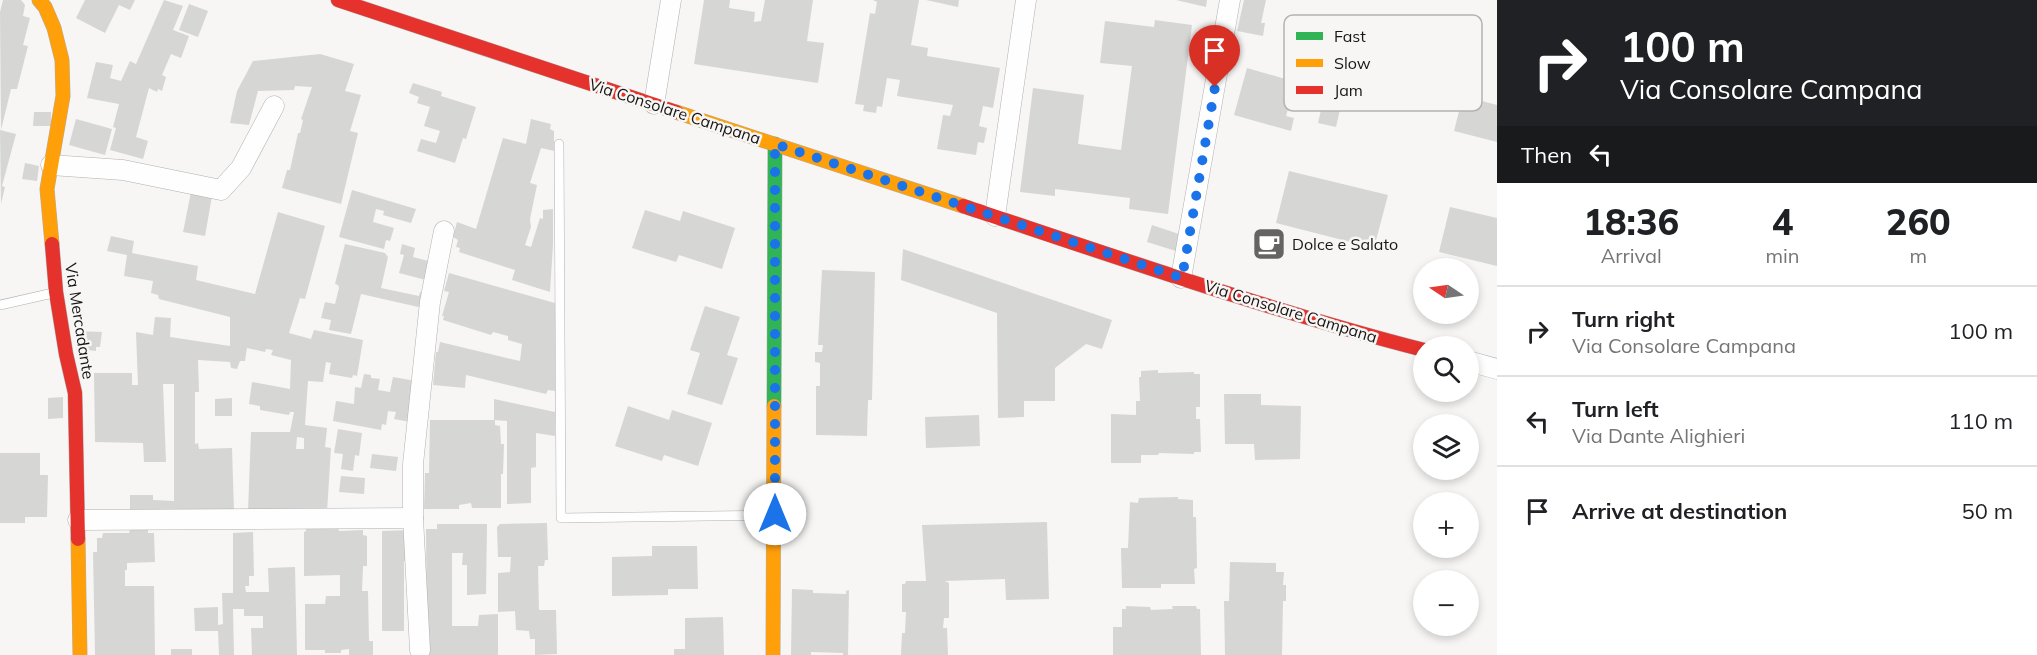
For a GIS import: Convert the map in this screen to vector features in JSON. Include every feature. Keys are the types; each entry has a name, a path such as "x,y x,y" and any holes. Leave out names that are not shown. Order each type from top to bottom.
{"street":[{"name":"Via Mercadante","path":"39,0 50,18 62,60 63,96 46,189 56,292 75,393 80,655"},
{"path":"654,104 671,0"},
{"path":"995,216 1026,0"},
{"path":"1182,278 1230,0"},
{"name":"Via Consolare Campana","path":"349,2 1182,278 1357,333 1413,347"},
{"path":"51,165 123,170 221,190 242,168 274,106"},
{"path":"773,655 775,144"},
{"path":"420,650 413,518 413,464 430,302 444,231"},
{"path":"1479,364 1497,369"},
{"path":"78,520 413,518"}],"lane":[{"path":"559,144 561,518 775,514"},
{"path":"0,305 56,292"}],"building":[{"path":"3,0 21,0 25,5 23,16 30,18 23,45 28,46 17,89 11,89 1,130 0,12"},
{"path":"85,0 135,0 130,10 119,5 105,33 76,18"},
{"path":"164,0 183,6 173,30 189,36 181,58 171,54 162,75 166,77 162,91 158,89 157,92 149,88 136,137 148,141 143,159 110,150 119,104 87,98 96,62 113,65 110,78 121,81 130,61 136,64"},
{"path":"704,0 730,0 729,8 755,12 754,22 761,21 765,0 813,0 807,41 824,43 818,83 694,64"},
{"path":"873,0 919,0 911,45 928,48 927,56 1000,68 993,108 983,106 979,126 987,128 984,143 978,142 976,155 937,149 943,115 950,116 953,105 897,96 900,80 887,78 882,107 877,106 876,113 863,111 864,105 855,104 870,13 875,14 877,2"},
{"path":"926,0 959,0 958,7"},
{"path":"1176,0 1207,0 1206,7"},
{"path":"1244,0 1266,0 1261,23 1265,23 1263,36 1237,31"},
{"path":"189,4 208,11 198,37 179,30"},
{"path":"1155,20 1192,25 1168,214 1129,209 1130,198 1055,189 1055,196 1020,192 1033,88 1084,95 1078,144 1121,150 1132,66 1100,63 1105,21 1154,27"},
{"path":"320,54 354,64 345,91 361,95 350,131 358,133 341,204 282,188 287,170 290,170 303,120 301,119 312,87 295,86 294,90 258,91 249,125 230,123 237,91 253,61"},
{"path":"1247,68 1284,79 1284,111 1287,111 1286,116 1294,118 1291,131 1234,115"},
{"path":"413,83 442,92 441,96 476,107 466,139 463,138 455,163 417,151 421,139 436,143 440,131 424,126 430,107 417,103 419,97 409,93"},
{"path":"1482,101 1497,105 1497,142 1454,131 1459,111 1482,111"},
{"path":"1321,111 1340,111 1336,127 1318,123"},
{"path":"34,112 51,112 51,126 33,126"},
{"path":"76,119 112,129 105,155 69,145"},
{"path":"531,119 551,124 550,129 554,131 554,151 541,148 530,183 537,185 530,219 531,227 525,245 531,247 540,218 543,219 543,210 553,209 550,292 512,280 515,270 459,252 460,248 456,247 458,240 453,237 457,222 476,229 503,138 526,144"},
{"path":"0,130 16,134 2,186 5,187 1,204"},
{"path":"25,163 39,166 37,181 22,179"},
{"path":"1289,171 1388,195 1374,248 1276,223"},
{"path":"352,190 416,209 411,223 383,215 384,211 376,209 373,222 394,228 390,241 386,240 384,249 339,237"},
{"path":"191,192 212,196 205,236 183,232"},
{"path":"1450,207 1497,218 1497,266 1479,262 1479,258 1464,258 1439,252"},
{"path":"645,210 680,221 683,211 735,228 722,269 679,255 676,262 632,248"},
{"path":"278,212 325,226 305,299 300,298 289,333 311,339 314,330 363,340 357,376 353,375 352,378 329,374 331,363 326,362 323,382 308,381 305,425 327,428 325,447 331,448 327,512 248,512 251,432 290,432 294,412 290,412 289,415 260,410 260,406 249,404 252,382 290,389 291,360 271,355 273,350 266,349 265,352 247,348 245,361 240,361 237,369 231,368 230,362 198,360 199,392 195,392 195,444 198,443 199,449 232,448 234,511 130,513 130,495 153,495 153,500 174,501 174,384 163,384 166,462 144,462 143,443 95,442 94,373 132,373 132,385 138,385 136,332 153,335 155,317 171,318 170,337 230,346 230,317 159,299 158,295 151,293 153,281 124,276 127,255 107,251 111,236 134,241 132,253 198,266 196,280 255,294","holes":["297,437 304,438 304,449 296,449"]},
{"path":"1152,225 1182,235 1179,252 1147,242"},
{"path":"345,244 385,253 388,257 381,288 419,296 420,292 428,294 427,309 361,294 351,334 329,330 331,320 321,318 325,302 335,304 339,288 335,284"},
{"path":"402,244 415,248 413,257 432,262 430,281 399,273 404,255 400,254"},
{"path":"903,249 1112,320 1102,349 1086,344 1055,368 1055,401 1024,401 1024,417 998,418 997,313 901,280"},
{"path":"822,270 875,272 872,400 868,400 867,436 816,435 816,386 820,386 820,363 815,362 815,352 822,352 823,345 818,345"},
{"path":"449,273 555,303 555,391 548,390 546,394 466,375 465,388 433,385 436,352 438,352 440,342 520,361 522,344 508,340 508,336 493,332 491,335 443,320 444,316 442,316 449,292 444,291"},
{"path":"705,306 740,317 727,355 738,358 722,405 687,394 700,353 690,350"},
{"path":"78,331 102,332 100,347 96,347 96,351 80,349"},
{"path":"1158,370 1158,373 1194,372 1194,374 1200,374 1200,407 1196,407 1196,419 1200,419 1201,452 1141,455 1141,463 1111,463 1111,414 1136,415 1136,401 1140,401 1141,371"},
{"path":"364,374 380,379 378,390 390,392 393,377 416,381 410,422 394,419 396,412 388,411 386,425 382,424 381,430 333,421 336,401 354,404 355,387 361,388"},
{"path":"1224,394 1261,394 1261,405 1301,406 1300,459 1255,460 1254,444 1225,444"},
{"path":"63,397 63,418 48,419 48,398"},
{"path":"232,398 232,416 215,416 215,399"},
{"path":"494,399 555,412 555,436 536,433 536,467 531,468 531,503 507,504 507,421 494,420"},
{"path":"628,406 669,420 672,410 712,423 698,466 664,455 662,461 615,446"},
{"path":"979,415 980,446 926,448 925,417"},
{"path":"430,420 495,420 495,425 500,426 501,444 504,444 501,508 472,508 471,503 459,505 459,509 424,509 425,473 429,473"},
{"path":"338,429 362,433 359,456 355,455 353,471 341,469 343,454 334,453"},
{"path":"0,453 40,453 40,475 48,475 47,517 25,517 25,523 0,523"},
{"path":"372,454 398,457 396,471 370,468"},
{"path":"341,476 365,478 364,494 339,492"},
{"path":"1178,497 1178,499 1193,500 1193,517 1196,517 1195,584 1161,584 1161,588 1122,588 1121,548 1128,548 1130,502 1138,503 1139,498"},
{"path":"1047,522 1049,599 1006,600 1005,579 945,581 949,583 949,618 944,618 943,628 947,628 948,655 901,655 906,612 902,612 902,584 906,581 926,581 922,525"},
{"path":"547,523 548,560 545,560 544,566 538,566 539,610 556,610 557,654 535,655 535,639 530,639 529,631 516,630 515,611 498,612 498,573 510,572 511,557 498,557 497,527 500,524"},
{"path":"437,524 487,524 486,594 467,595 467,565 462,565 463,553 452,553 452,626 478,626 479,615 498,614 498,655 427,655 426,529 437,529"},
{"path":"306,526 338,526 339,531 363,530 363,535 367,536 367,566 363,566 362,591 368,591 369,641 373,641 373,655 349,655 349,649 341,650 341,653 305,650 305,604 325,604 326,596 340,596 340,575 304,576"},
{"path":"148,528 148,533 154,533 155,562 127,563 125,586 154,586 155,655 95,655 93,552 97,552 97,538 102,538 103,533 129,533 130,529"},
{"path":"411,530 411,561 404,561 404,631 382,631 382,531"},
{"path":"253,532 254,576 249,576 249,586 245,586 246,592 269,592 268,568 295,567 297,655 252,655 251,628 263,628 263,616 244,616 244,609 233,609 234,655 219,655 218,631 195,631 194,608 218,607 218,625 223,624 222,593 233,593 233,533"},
{"path":"652,546 697,546 698,589 668,589 668,595 612,596 612,557 652,556"},
{"path":"1230,562 1276,563 1276,572 1284,572 1283,585 1286,585 1286,601 1283,601 1282,655 1225,655 1224,601 1229,601"},
{"path":"792,589 813,590 813,593 846,594 849,590 848,655 811,652 811,655 791,655"},
{"path":"1126,606 1150,607 1151,610 1173,609 1172,606 1196,606 1200,609 1201,655 1113,655 1113,627 1122,627 1122,609 1126,609"},
{"path":"723,617 724,655 674,655 674,649 685,649 685,618"},
{"path":"171,649 192,649 192,655 171,655"}],"traffic: fast":[{"path":"774,406 775,144"}],"traffic: slow":[{"path":"39,0 45,7 54,28 62,60 63,96 47,189 52,244"},
{"path":"676,112 963,206"},
{"path":"773,655 774,406"},
{"path":"78,539 80,655"}],"traffic: jam":[{"path":"338,0 676,112"},
{"path":"963,206 1250,300 1413,347"},
{"path":"52,244 56,292 75,393 78,539"}],"place":[{"name":"Dolce e Salato","path":"1269,244"}],"route":[{"path":"775,514 775,144 1182,278 1215,87"}]}
